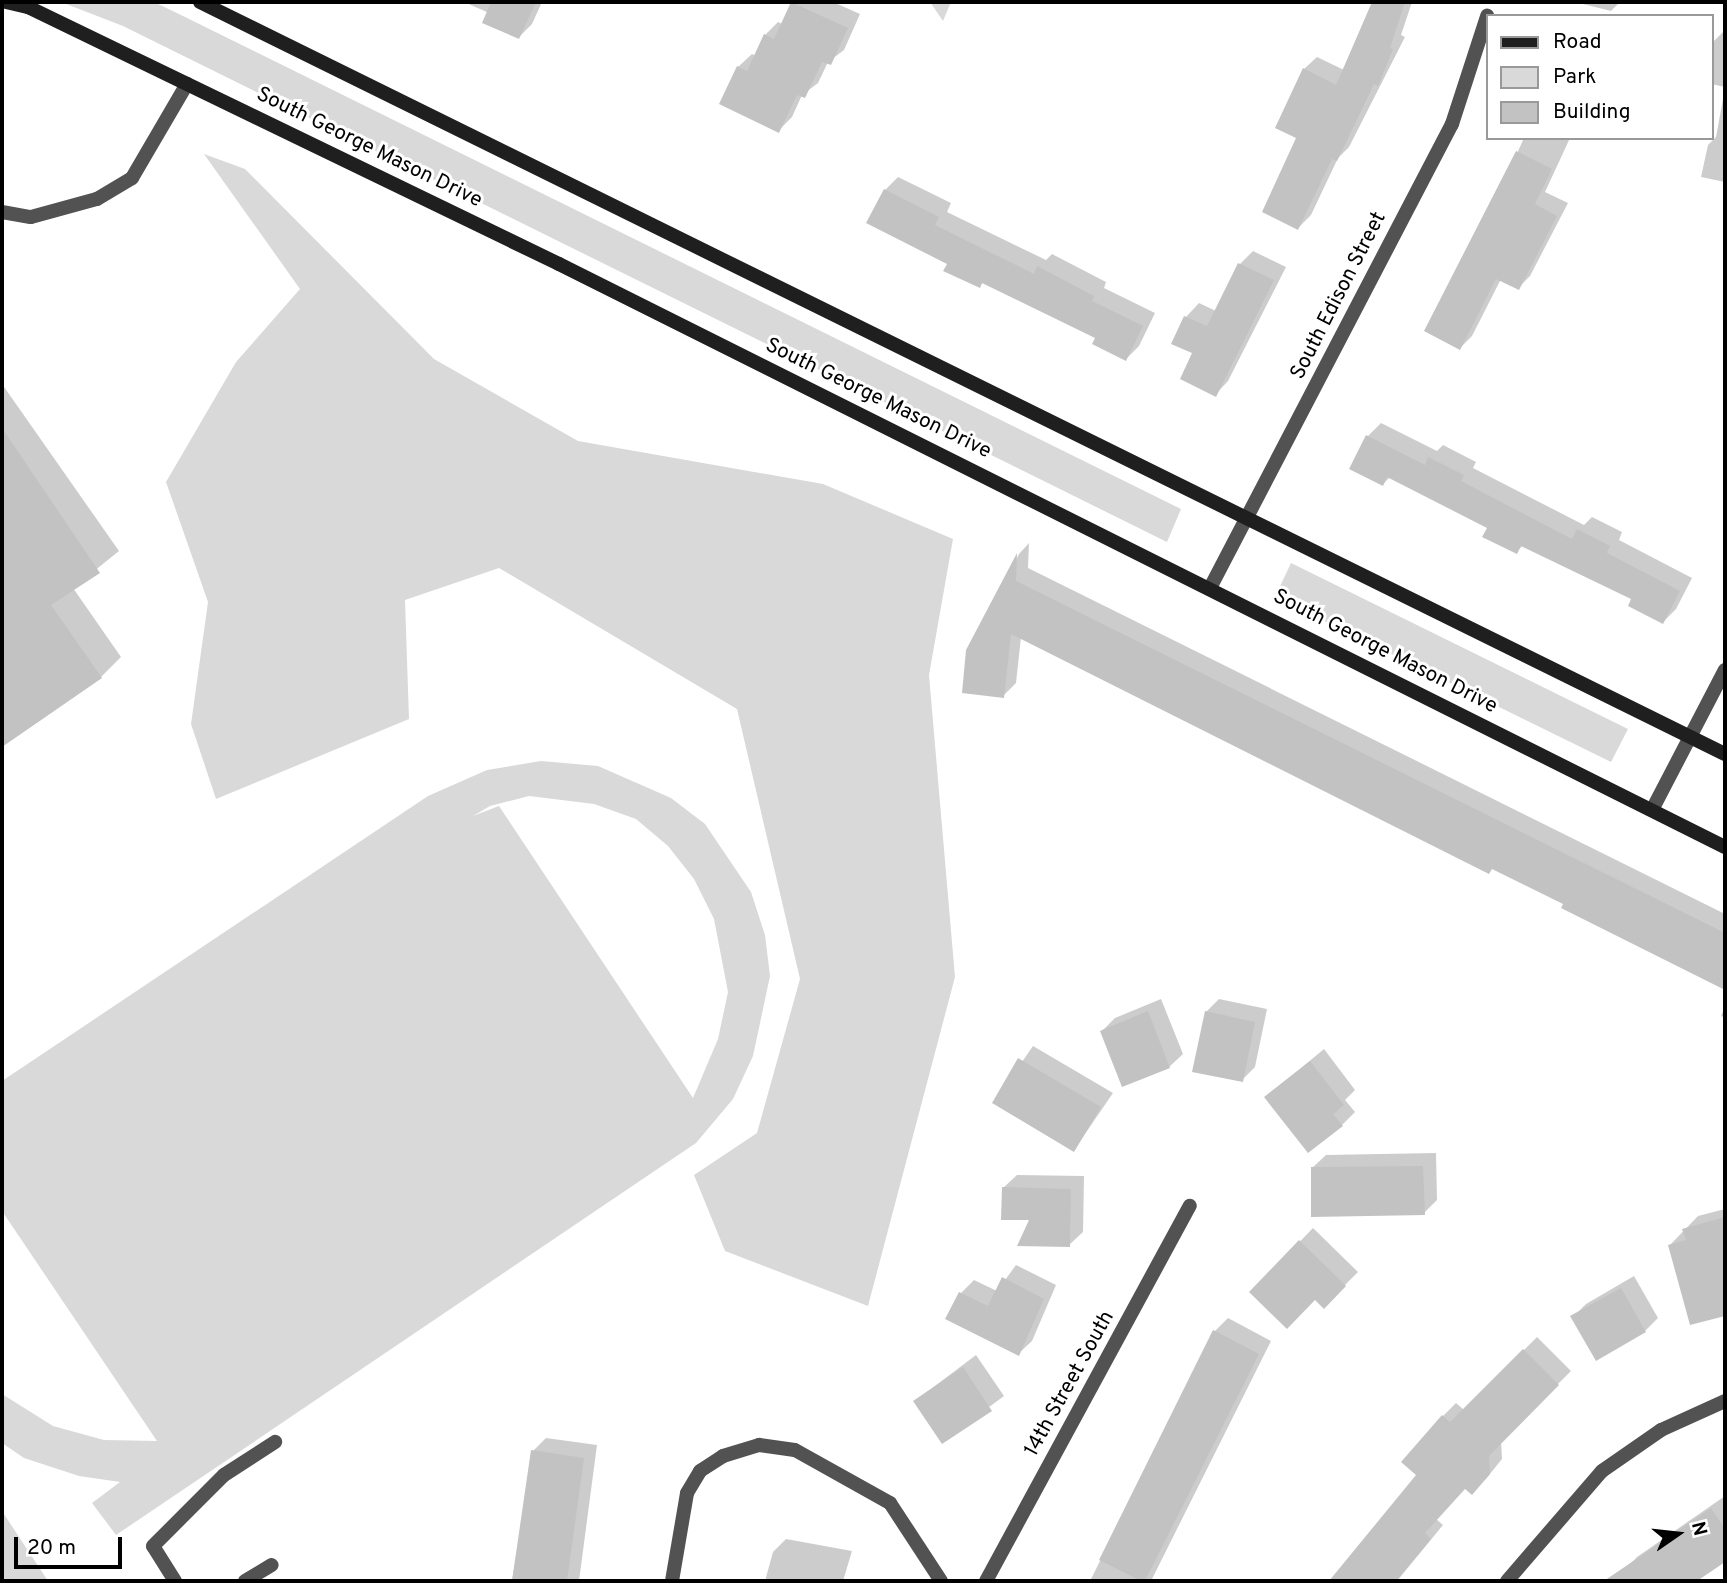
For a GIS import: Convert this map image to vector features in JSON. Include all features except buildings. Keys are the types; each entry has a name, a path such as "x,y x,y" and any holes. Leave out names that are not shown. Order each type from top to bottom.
{"main road":[{"name":"South George Mason Drive","path":"6,2 28,7 187,84 1210,588 1725,847"},
{"path":"200,2 1725,754"}],"street":[{"name":"South Edison Street","path":"1210,588 1452,124 1486,19"},
{"path":"2,212 31,217 97,199 132,178 187,84"},
{"path":"1652,810 1725,670"},
{"name":"14th Street South","path":"986,1581 1190,1206"},
{"path":"1507,1581 1602,1471 1661,1430 1725,1401"},
{"path":"175,1581 153,1546 224,1475 275,1442"},
{"path":"672,1581 687,1493 700,1471 723,1456 759,1445 795,1450 890,1503 941,1581"},
{"path":"245,1581 272,1565"}],"green space":[{"path":"61,2 154,2 185,17 1181,509 1167,542 123,26"},
{"path":"930,2 951,2 943,21"},
{"path":"204,154 245,169 434,359 578,441 823,484 953,539 929,675 955,977 868,1306 725,1251 694,1175 757,1133 800,979 737,709 499,568 405,600 409,719 216,799 191,724 208,602 166,482 236,362 300,289"},
{"path":"1291,563 1628,729 1611,762 1275,597"},
{"path":"541,761 598,766 671,798 705,824 751,892 765,935 770,976 753,1056 733,1099 696,1143 116,1535 92,1503 120,1482 79,1476 24,1458 2,1443 2,1394 53,1426 104,1440 157,1441 2,1211 2,1081 428,796 487,770","holes":["529,796 594,804 636,819 668,846 694,879 714,919 728,992 718,1039 693,1098 499,806 473,816 490,806"]},
{"path":"2,1511 48,1581 2,1581"}]}
